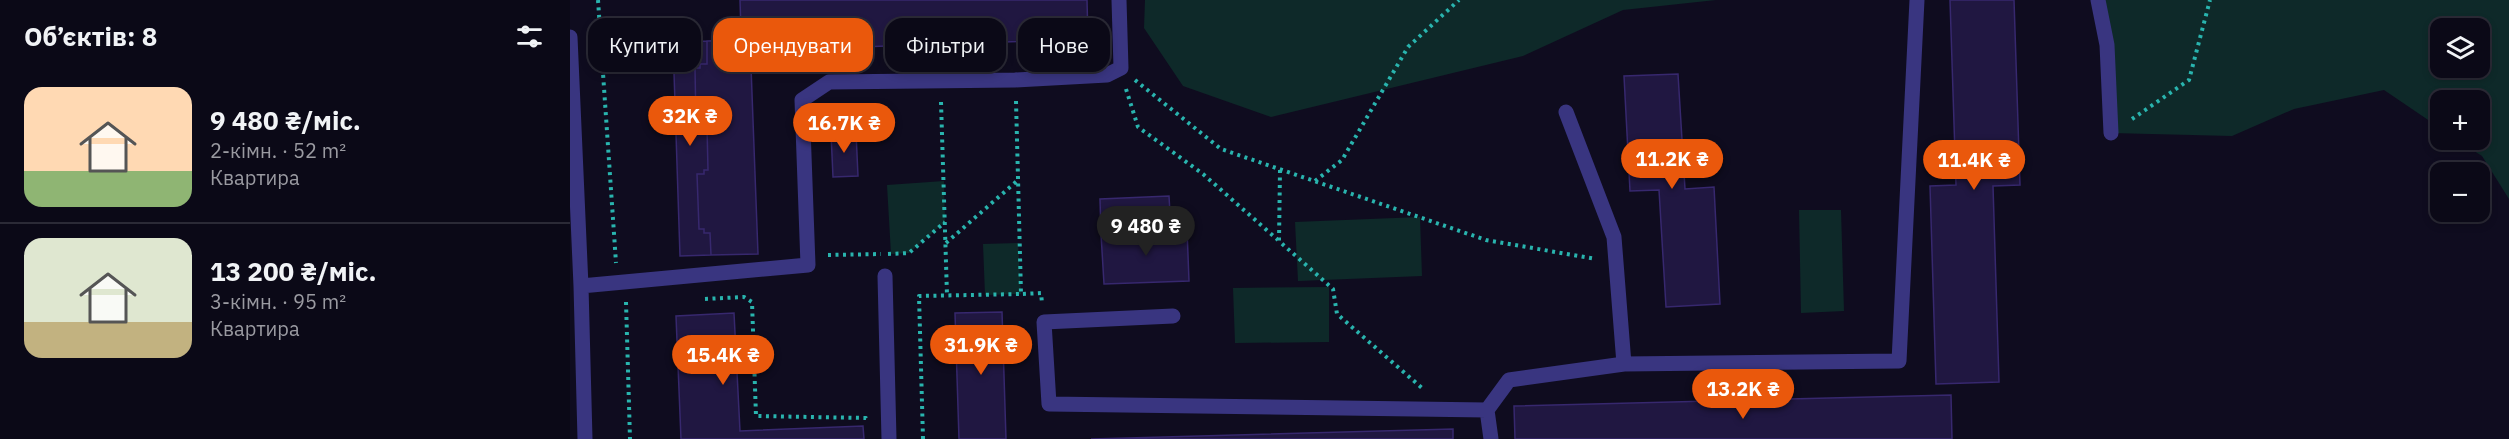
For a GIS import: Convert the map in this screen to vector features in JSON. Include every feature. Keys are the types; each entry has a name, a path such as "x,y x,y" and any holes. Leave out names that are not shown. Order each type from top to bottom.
{"street":[{"path":"581,286 808,265 802,100 829,82 1015,80 1107,75 1121,68 1119,0"},
{"path":"1491,439 1487,410 1509,380 1624,364 1899,361 1917,0"},
{"path":"2098,0 2107,45 2111,133"},
{"path":"570,37 585,439"},
{"path":"1566,112 1614,237 1624,364"},
{"path":"885,276 889,439"},
{"path":"1173,316 1044,322 1049,404 1487,410"}],"path":[{"path":"598,0 617,282 626,302 630,439"},
{"path":"1315,182 1342,160 1408,46 1459,0"},
{"path":"2111,133 2189,80 2210,0"},
{"path":"1121,68 1221,149 1486,240 1616,262"},
{"path":"1121,68 1138,127 1203,174 1333,289 1337,314 1445,408"},
{"path":"1015,80 1021,294"},
{"path":"941,81 947,295"},
{"path":"1279,241 1280,170"},
{"path":"946,244 1018,180"},
{"path":"808,256 909,253 945,222"},
{"path":"923,439 919,296 1041,293 1044,322"},
{"path":"697,299 744,297 752,302 756,416 866,418 871,424"},
{"path":"626,302 638,301"}],"green space":[{"path":"1145,0 1716,0 1623,10 1523,56 1271,117 1183,86 1144,28"},
{"path":"2098,0 2509,0 2509,199 2490,169 2490,162 2486,162 2482,156 2473,150 2490,150 2490,90 2430,90 2430,121 2384,90 2294,109 2232,136 2111,133"},
{"path":"944,181 945,222 909,253 891,254 887,185"},
{"path":"1799,210 1841,210 1844,311 1801,313"},
{"path":"1420,217 1422,276 1298,281 1295,222"},
{"path":"1018,243 1021,294 985,295 983,244"},
{"path":"1329,287 1329,342 1235,343 1233,288"}],"building":[{"path":"740,0 1087,0 1087,18 1018,18 1018,41 1006,42 1006,18 885,18 885,46 873,46 873,18 741,18"},
{"path":"1950,0 2014,0 2020,185 1993,186 1999,382 1936,384 1930,186 1956,185"},
{"path":"701,41 707,41 707,64 701,64"},
{"path":"707,41 713,41 713,72 751,72 758,254 711,255 710,233 704,233 704,229 699,229 697,174 704,174 704,170 708,170 707,127 696,124 695,72 701,72 701,64 707,64"},
{"path":"674,72 695,72 696,124 707,127 708,170 704,170 704,174 697,174 699,229 704,229 704,233 710,233 711,255 680,256"},
{"path":"1678,74 1685,189 1714,187 1720,304 1666,307 1659,190 1630,191 1624,76"},
{"path":"856,132 858,176 833,177 831,133"},
{"path":"1169,196 1171,231 1101,234 1100,199"},
{"path":"1187,229 1189,281 1104,284 1101,234"},
{"path":"1002,312 1006,439 959,439 955,313"},
{"path":"734,313 740,431 863,426 864,439 681,439 676,316"},
{"path":"1951,395 1952,439 1515,439 1514,406"},
{"path":"1453,429 1453,439 1091,439"}]}
